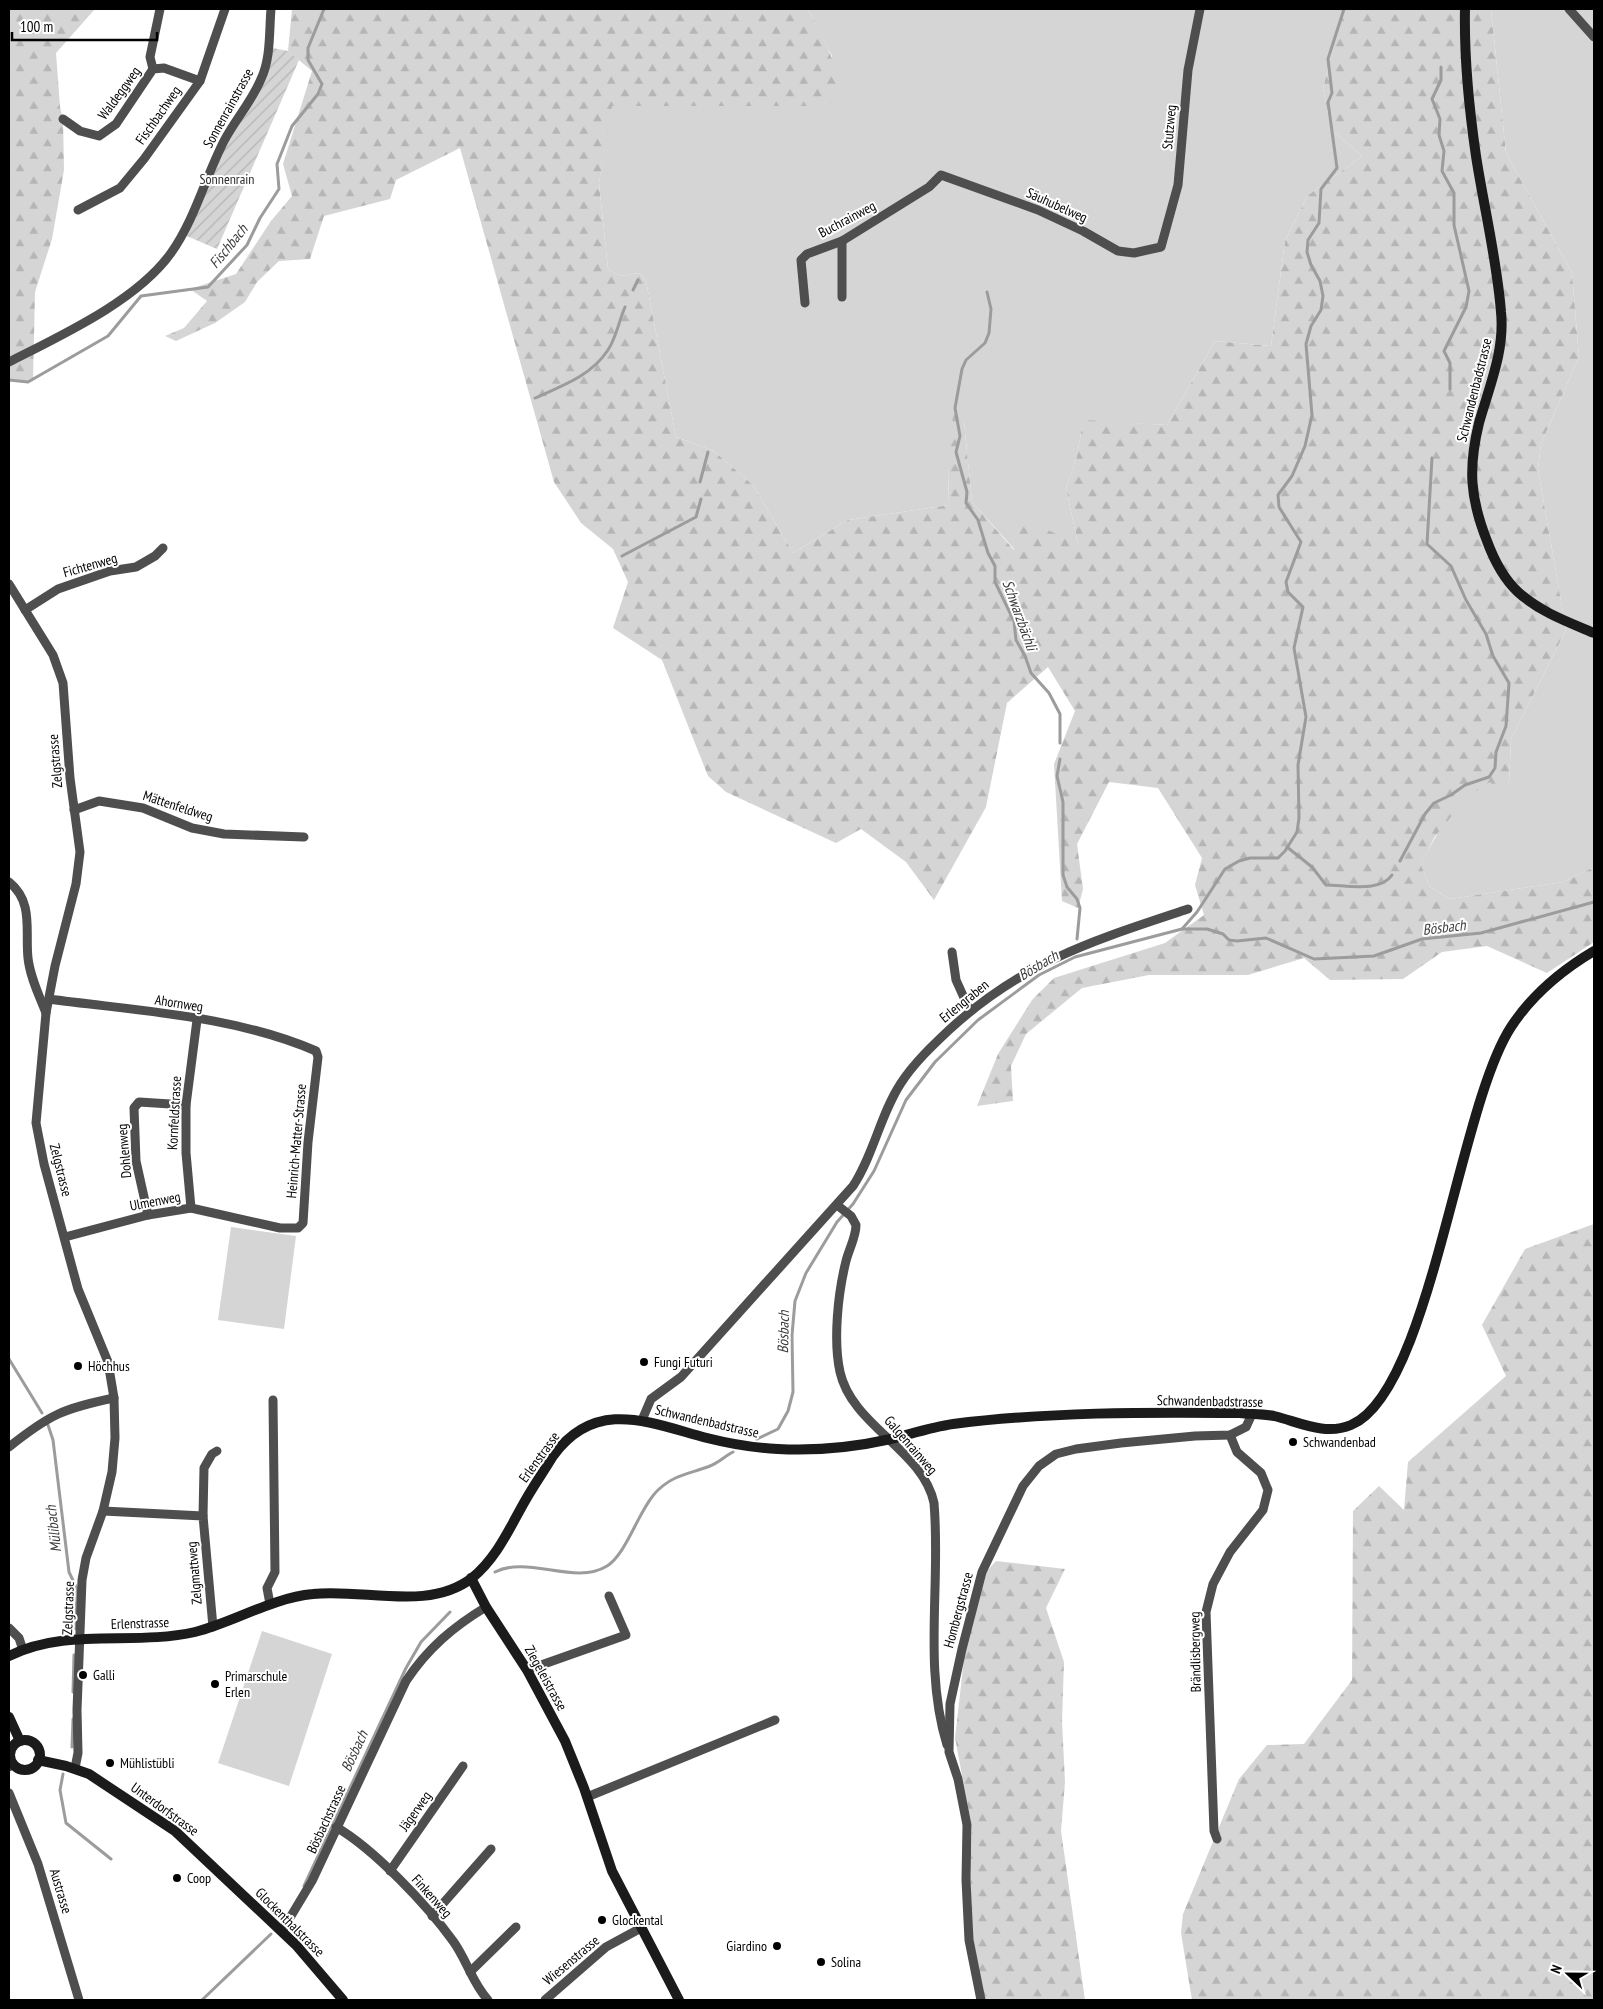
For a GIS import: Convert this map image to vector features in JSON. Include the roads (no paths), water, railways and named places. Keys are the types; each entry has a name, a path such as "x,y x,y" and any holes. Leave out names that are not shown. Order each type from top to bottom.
{"street":[{"path":"153,69 150,56 160,9"},
{"name":"Fischbachweg","path":"78,210 114,192 127,181 200,81 225,9"},
{"name":"Sonnenrainstrasse","path":"9,362 101,314 144,282 166,260 192,215 224,140 261,80 268,56 271,9"},
{"name":"Stutzweg","path":"1161,248 1178,184 1188,70 1200,9"},
{"name":"Schwandenbadstrasse","path":"1465,9 1476,154 1498,278 1502,317 1498,355 1474,447 1471,474 1474,504 1492,553 1504,574 1518,592 1551,614 1594,633"},
{"path":"1569,9 1594,37"},
{"name":"Waldeggweg","path":"63,119 80,131 95,136 103,134 116,124 153,69 164,68 200,81"},
{"name":"Säuhubelweg","path":"941,175 1038,210 1083,231 1118,251 1134,253 1161,248"},
{"name":"Buchrainweg","path":"805,303 801,260 807,254 842,241 929,187 941,175"},
{"path":"842,241 842,297"},
{"name":"Fichtenweg","path":"25,610 58,589 110,571 136,567 155,556 163,548"},
{"name":"Zelgstrasse","path":"9,584 53,655 63,684 74,810 80,852 78,871 55,966 46,1013 36,1123 44,1164 78,1289 108,1362 114,1398 114,1454 103,1511 83,1573 77,1710 78,1754 75,1768"},
{"name":"Mättenfeldweg","path":"74,810 99,801 143,808 192,828 224,834 304,837"},
{"path":"9,882 19,893 28,916 28,958 32,980 46,1013"},
{"name":"Erlengraben","path":"840,1207 861,1174 892,1099 908,1073 970,1011 1010,982 1049,960 1084,944 1188,909"},
{"name":"Schwandenbadstrasse","path":"642,1420 722,1441 776,1449 813,1449 889,1439 952,1424 1036,1416 1252,1414 1273,1416 1313,1427 1329,1429 1352,1425 1377,1406 1396,1374 1423,1302 1481,1094 1495,1056 1511,1027 1532,1000 1564,971 1594,951"},
{"path":"952,952 956,980 970,1011"},
{"name":"Ahornweg","path":"49,999 242,1028 302,1045"},
{"name":"Kornfeldstrasse","path":"191,1208 186,1153 186,1105 197,1020"},
{"name":"Heinrich-Matter-Strasse","path":"280,1228 298,1228 303,1223 308,1142 318,1057 316,1051 302,1045"},
{"name":"Dohlenweg","path":"148,1215 136,1160 134,1108 139,1102 186,1105"},
{"path":"642,1420 651,1398 681,1377 840,1207"},
{"name":"Galgenrainweg","path":"840,1207 855,1221 856,1229 846,1262 838,1304 840,1370 852,1401 928,1483 934,1503 934,1636 938,1716 949,1752"},
{"name":"Ulmenweg","path":"65,1238 148,1215 191,1208 280,1228"},
{"path":"9,1447 39,1422 59,1412 114,1398"},
{"path":"270,1604 268,1588 275,1572 272,1400"},
{"path":"1230,1435 1246,1427 1252,1414"},
{"name":"Erlenstrasse","path":"9,1656 23,1650 80,1639 163,1636 213,1627 270,1604 302,1595 322,1593 391,1596 424,1595 453,1588 471,1578 490,1560 535,1485 564,1442 587,1426 602,1420 622,1418 642,1420"},
{"name":"Hombergstrasse","path":"980,2000 969,1940 966,1880 967,1825 958,1780 949,1752 950,1704 982,1572 1023,1486 1039,1466 1056,1454 1076,1448 1195,1436 1230,1435"},
{"name":"Brändlisbergweg","path":"1217,1839 1214,1832 1206,1612 1213,1584 1230,1552 1263,1510 1268,1490 1261,1473 1237,1452 1230,1435"},
{"name":"Zelgmattweg","path":"213,1627 203,1516 204,1468 212,1454 218,1451"},
{"path":"103,1511 203,1516"},
{"name":"Ziegeleistrasse","path":"471,1578 486,1607 527,1670 572,1757 612,1871 679,2000"},
{"path":"527,1670 626,1636 609,1596"},
{"name":"Bösbachstrasse","path":"282,1931 312,1881 406,1681 418,1662 448,1631 486,1607"},
{"path":"9,1628 19,1638 23,1650"},
{"path":"9,1717 20,1741"},
{"path":"587,1797 775,1720"},
{"path":"20,1741 28,1741 35,1745 39,1752 38,1760 34,1766 27,1770 19,1769 11,1766 10,1751 20,1741"},
{"name":"Unterdorfstrasse","path":"38,1760 75,1768 109,1786 162,1821 193,1846 235,1888"},
{"name":"Jägerweg","path":"390,1871 462,1766"},
{"name":"Austrasse","path":"9,1793 38,1864 79,2000"},
{"name":"Finkenweg","path":"336,1827 355,1839 390,1871 432,1916 453,1941 488,2000"},
{"path":"432,1916 491,1849"},
{"name":"Glockenthalstrasse","path":"235,1888 282,1931 343,2000"},
{"path":"470,1972 516,1927"},
{"name":"Wiesenstrasse","path":"545,2000 606,1947 641,1928"}],"waterway":[{"name":"Fischbach","path":"9,380 28,382 108,336 141,296 208,287 247,245 260,218 279,189 277,164 292,126 318,94 322,84 308,60 308,48 324,9"},
{"path":"1182,929 1197,912 1225,869 1239,861 1250,858 1278,858 1285,851 1297,832 1299,818 1298,765 1306,717 1294,648 1303,607 1288,592 1286,582 1301,542 1279,507 1278,495 1292,476 1305,446 1312,415 1306,344 1311,326 1321,310 1323,296 1320,281 1311,265 1307,252 1308,240 1319,223 1321,189 1337,168 1328,102 1332,93 1328,59 1344,9"},
{"path":"1441,67 1441,80 1432,99 1440,119 1439,135 1444,151 1442,171 1454,193 1454,225 1469,291 1466,307 1444,351 1450,363 1450,389"},
{"path":"633,290 638,280"},
{"name":"Schwarzbächli","path":"987,292 991,309 989,333 985,343 966,360 962,369 955,408 960,436 956,452 967,492 966,503 978,520 988,553 995,566 995,582 1014,621 1016,640 1025,656 1031,673 1049,693 1060,714 1060,743"},
{"path":"535,398 575,379 601,359 613,340 625,307"},
{"path":"700,482 708,452"},
{"path":"1400,861 1425,814 1434,803 1451,795 1465,785 1489,777 1495,768 1496,752 1506,726 1509,683 1493,656 1486,634 1466,600 1451,566 1427,544 1432,458"},
{"path":"622,556 696,517 701,499"},
{"name":"Schwarzbächli","path":"1060,759 1057,776 1063,802 1063,875 1067,887 1077,899 1080,908 1077,939"},
{"path":"1287,847 1312,867 1326,885 1371,886 1387,881 1392,875"},
{"name":"Bösbach","path":"757,1439 778,1429 788,1411 793,1392 792,1335 795,1301 806,1273 837,1222 853,1204 874,1171 906,1100 935,1062 978,1020 1039,975 1075,957 1182,929 1207,929 1223,934 1229,940 1237,941 1266,938 1314,959 1374,956 1422,939 1481,933 1594,902"},
{"name":"Mülibach","path":"9,1359 42,1413"},
{"name":"Mülibach","path":"48,1425 53,1440 69,1572 77,1589 76,1629"},
{"name":"Bösbach","path":"495,1572 508,1568 522,1567 581,1573 607,1566 621,1552 645,1508 658,1490 677,1477 713,1465 733,1452"},
{"name":"Bösbach","path":"304,1886 406,1668 421,1642 450,1612"},
{"name":"Mülibach","path":"73,1692 74,1655"},
{"name":"Mülibach","path":"72,1747 73,1719"},
{"name":"Mülibach","path":"63,1774 60,1790 66,1823 111,1859"},
{"name":"Bösbach","path":"202,2000 271,1934"}],"place":[{"name":"Fungi Futuri","path":"644,1362"},
{"name":"Höchhus","path":"78,1366"},
{"name":"Schwandenbad","path":"1293,1442"},
{"name":"Galli","path":"83,1675"},
{"name":"Primarschule Erlen","path":"215,1684"},
{"name":"Mühlistübli","path":"110,1763"},
{"name":"Coop","path":"177,1878"},
{"name":"Glockental","path":"602,1920"},
{"name":"Giardino","path":"777,1946"},
{"name":"Solina","path":"821,1962"}],"park label":[{"name":"Sonnenrain","path":"227,179"}]}
